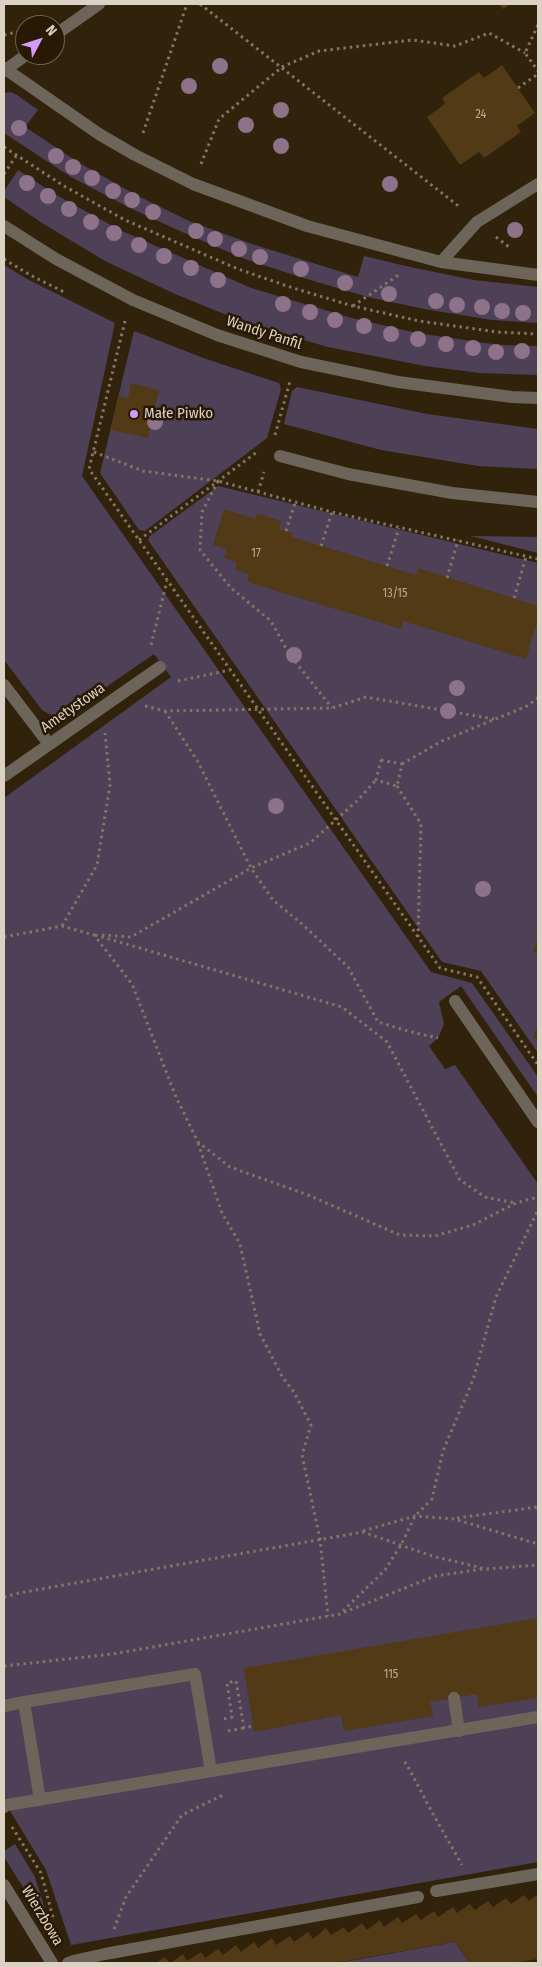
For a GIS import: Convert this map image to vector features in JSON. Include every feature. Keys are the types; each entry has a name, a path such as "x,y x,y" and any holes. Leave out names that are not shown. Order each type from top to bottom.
{"street":[{"path":"65,27 99,4"},
{"path":"15,62 4,69 99,134 192,184 307,226 441,262 532,274"},
{"path":"441,262 477,222 538,184"},
{"name":"Wandy Panfil","path":"4,226 56,259 133,300 217,335 301,362 398,382 512,397 538,398"},
{"path":"280,456 348,474 452,493 538,502"},
{"name":"Ametystowa","path":"4,776 160,667"},
{"path":"4,684 49,744"},
{"path":"455,1001 538,1122"},
{"path":"4,1706 195,1674 211,1771"},
{"path":"454,1698 459,1731"},
{"path":"24,1702 40,1800"},
{"path":"4,1807 538,1717"},
{"path":"436,1891 538,1874"},
{"name":"Wierzbowa","path":"4,1885 52,1963"},
{"path":"68,1963 105,1954 418,1898"}],"path":[{"path":"135,155 187,4"},
{"path":"200,4 468,213 521,257 532,274"},
{"path":"525,53 538,25"},
{"path":"192,184 219,119 282,67 319,51 413,40 455,46 490,33 525,53 538,73 518,88"},
{"path":"4,147 64,186 125,220 238,269 353,306 419,321 497,332 538,334"},
{"path":"4,174 16,156"},
{"path":"125,321 89,469 440,968 477,977 538,1065"},
{"path":"139,540 258,451"},
{"path":"94,452 142,472 218,481 332,512 538,559"},
{"path":"218,481 202,512 200,550 231,588 271,621 289,654 332,708"},
{"path":"286,531 295,502"},
{"path":"321,546 332,512"},
{"path":"387,566 399,528"},
{"path":"447,578 458,540"},
{"path":"514,598 526,557"},
{"path":"150,649 167,580"},
{"path":"173,682 230,670"},
{"path":"139,705 165,711 332,708 366,696 494,719"},
{"path":"94,935 131,937 251,868 310,844 336,821 376,780 381,760 402,764 442,741 527,706 538,698"},
{"path":"165,711 198,762 251,868 273,900 348,967 378,1022 438,1038"},
{"path":"62,926 97,865 110,785 105,730"},
{"path":"397,786 402,764"},
{"path":"376,780 397,786 421,824 418,937"},
{"path":"4,937 62,926 342,1007 387,1042 460,1180 485,1197 516,1203"},
{"path":"94,935 132,984 176,1097 198,1142 222,1213 240,1244 260,1334 311,1425 302,1456 320,1539 328,1616"},
{"path":"198,1142 230,1167 308,1195 400,1234 435,1236 473,1224 516,1203 538,1197"},
{"path":"340,1614 385,1570 401,1545 415,1516 432,1499 442,1451 473,1380 496,1297 538,1210"},
{"path":"454,1519 538,1507"},
{"path":"4,1597 363,1532 415,1516 454,1519 538,1544"},
{"path":"363,1532 432,1556 486,1568"},
{"path":"4,1666 114,1654 340,1614 435,1576 486,1568 538,1565"},
{"path":"219,1719 232,1717 227,1682 236,1681 244,1728"},
{"path":"222,1732 253,1726"},
{"path":"397,1765 406,1763 474,1885"},
{"path":"105,1954 126,1898 182,1815 219,1795 228,1794"},
{"path":"8,1822 41,1873 56,1926"}],"shaded area":[{"path":"11,92 38,110 25,127 81,164 138,196 189,221 252,244 358,277 364,256 474,280 538,287 538,323 492,320 424,309 368,297 245,259 182,232 130,208 71,177 4,133 4,93"},
{"path":"18,170 58,196 120,230 251,288 352,318 417,333 499,345 538,346 538,375 480,373 425,366 328,347 249,324 175,294 105,261 42,223 4,197 4,191"},
{"path":"4,265 27,279 115,323 82,476 431,972 472,983 538,1077 538,1097 461,986 439,1002 444,1024 438,1038 429,1046 445,1069 455,1065 538,1184 538,1862 71,1945 46,1870 4,1801 4,798 171,677 154,654 70,712 59,716 42,710 4,660"},
{"path":"134,331 206,359 279,383 281,389 267,438 145,531 139,530 100,473"},
{"path":"297,387 427,414 538,429 538,469 478,466 381,450 284,424 292,391"},
{"path":"218,486 538,563 538,1024 534,1037 538,1039 538,1053 481,971 442,962 148,540 150,536"},
{"path":"471,536 538,537 538,553 518,548"},
{"path":"15,1844 35,1877 50,1925 48,1927 4,1857 4,1851"},
{"path":"455,1942 469,1963 338,1963"}],"building":[{"path":"499,4 511,4 503,9"},
{"path":"502,65 535,113 517,126 521,132 484,158 479,152 460,165 427,117 445,104 442,98 479,72 484,78"},
{"name":"Małe Piwko","path":"131,383 159,390 148,438 111,430 118,396 128,398"},
{"path":"224,509 256,519 257,513 281,521 279,529 293,533 292,537 416,575 418,568 538,606 538,619 526,659 403,621 401,629 247,582 249,574 235,570 237,562 224,558 227,549 213,545"},
{"path":"538,937 538,954 533,952"},
{"path":"538,1025 538,1039 533,1037"},
{"path":"538,1618 538,1698 479,1707 477,1694 430,1702 433,1716 344,1731 341,1715 254,1732 244,1668"},
{"path":"538,1894 538,1959 513,1963 469,1963 455,1942 335,1963 170,1963 183,1954 187,1961 201,1952 205,1958 218,1949 223,1955 236,1945 241,1952 254,1942 258,1948 272,1938 276,1945 290,1936 294,1942 308,1932 313,1939 326,1928 331,1935 344,1927 348,1933 362,1923 367,1930 380,1920 384,1927 398,1917 402,1923 416,1914 421,1920 434,1911 438,1917 453,1907 457,1913 470,1904 475,1910 488,1901 493,1907 506,1898 511,1904 524,1895 529,1901"},
{"path":"165,1957 169,1963 156,1963"}],"place":[{"name":"Małe Piwko","path":"134,414"}]}
